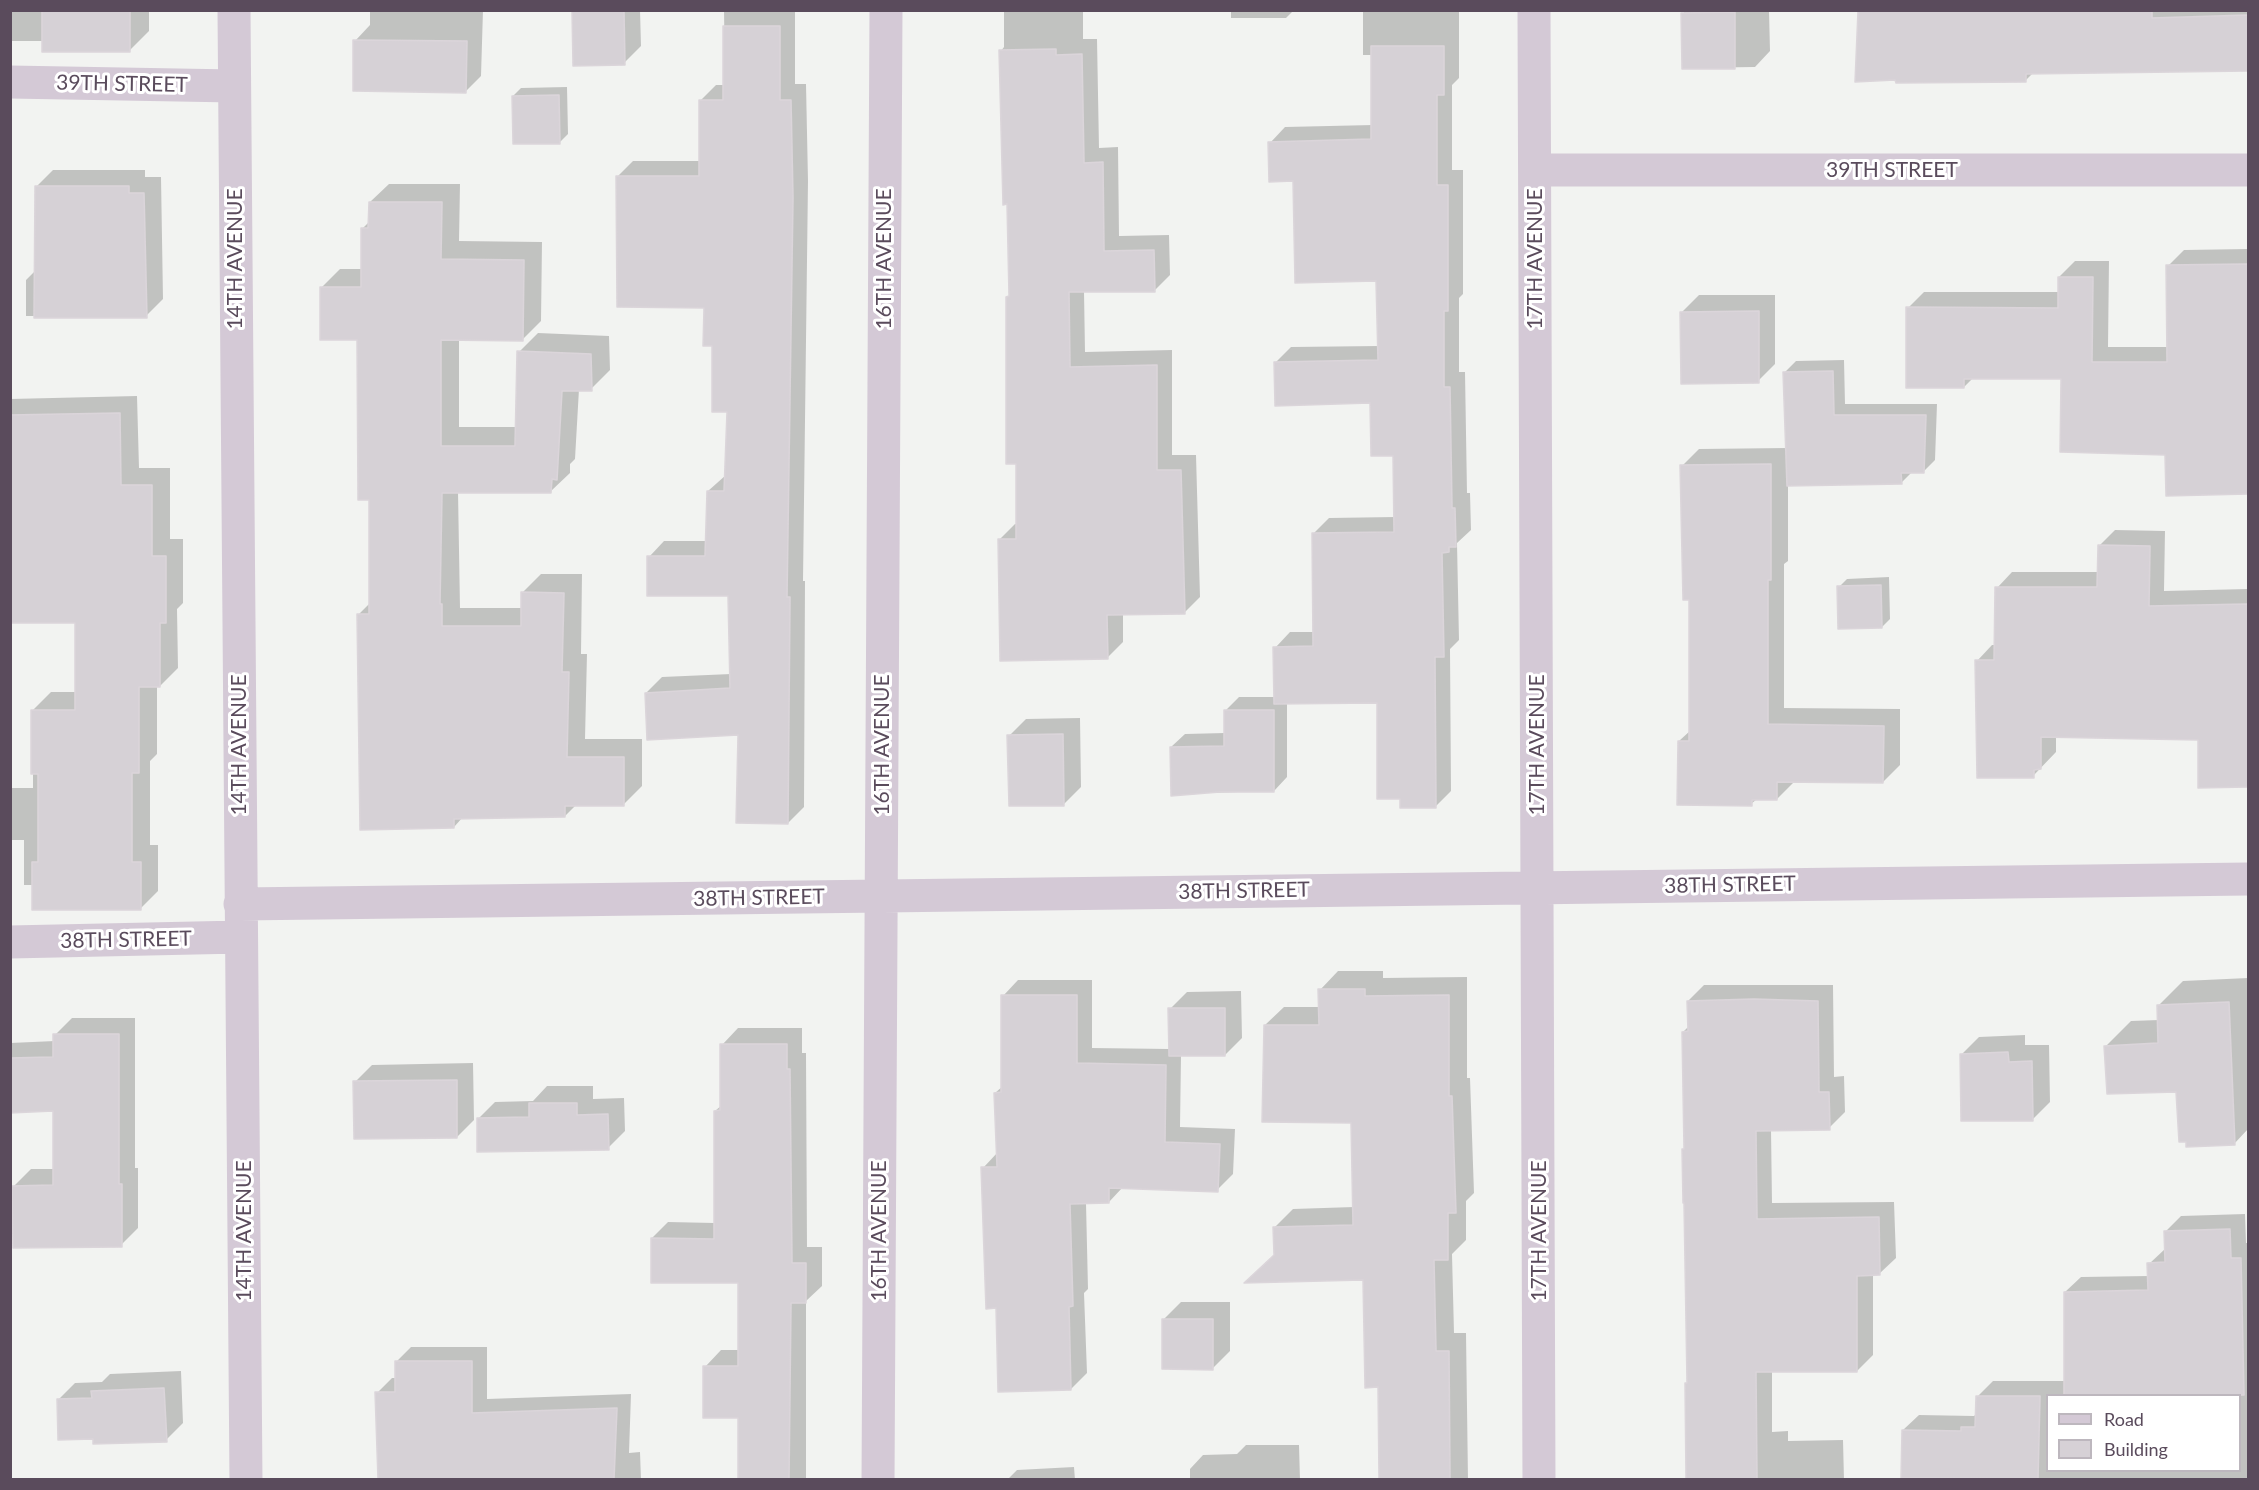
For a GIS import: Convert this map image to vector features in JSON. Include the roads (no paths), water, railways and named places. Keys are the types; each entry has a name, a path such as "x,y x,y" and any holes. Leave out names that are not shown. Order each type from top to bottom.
{"street":[{"name":"14TH AVENUE","path":"234,10 246,1479"},
{"name":"16TH AVENUE","path":"878,1479 886,10"},
{"name":"17TH AVENUE","path":"1534,10 1539,1479"},
{"name":"39TH STREET","path":"10,82 234,86"},
{"name":"39TH STREET","path":"1535,170 2248,170"},
{"name":"38TH STREET","path":"240,904 2248,879"},
{"name":"38TH STREET","path":"10,942 241,937"}]}
